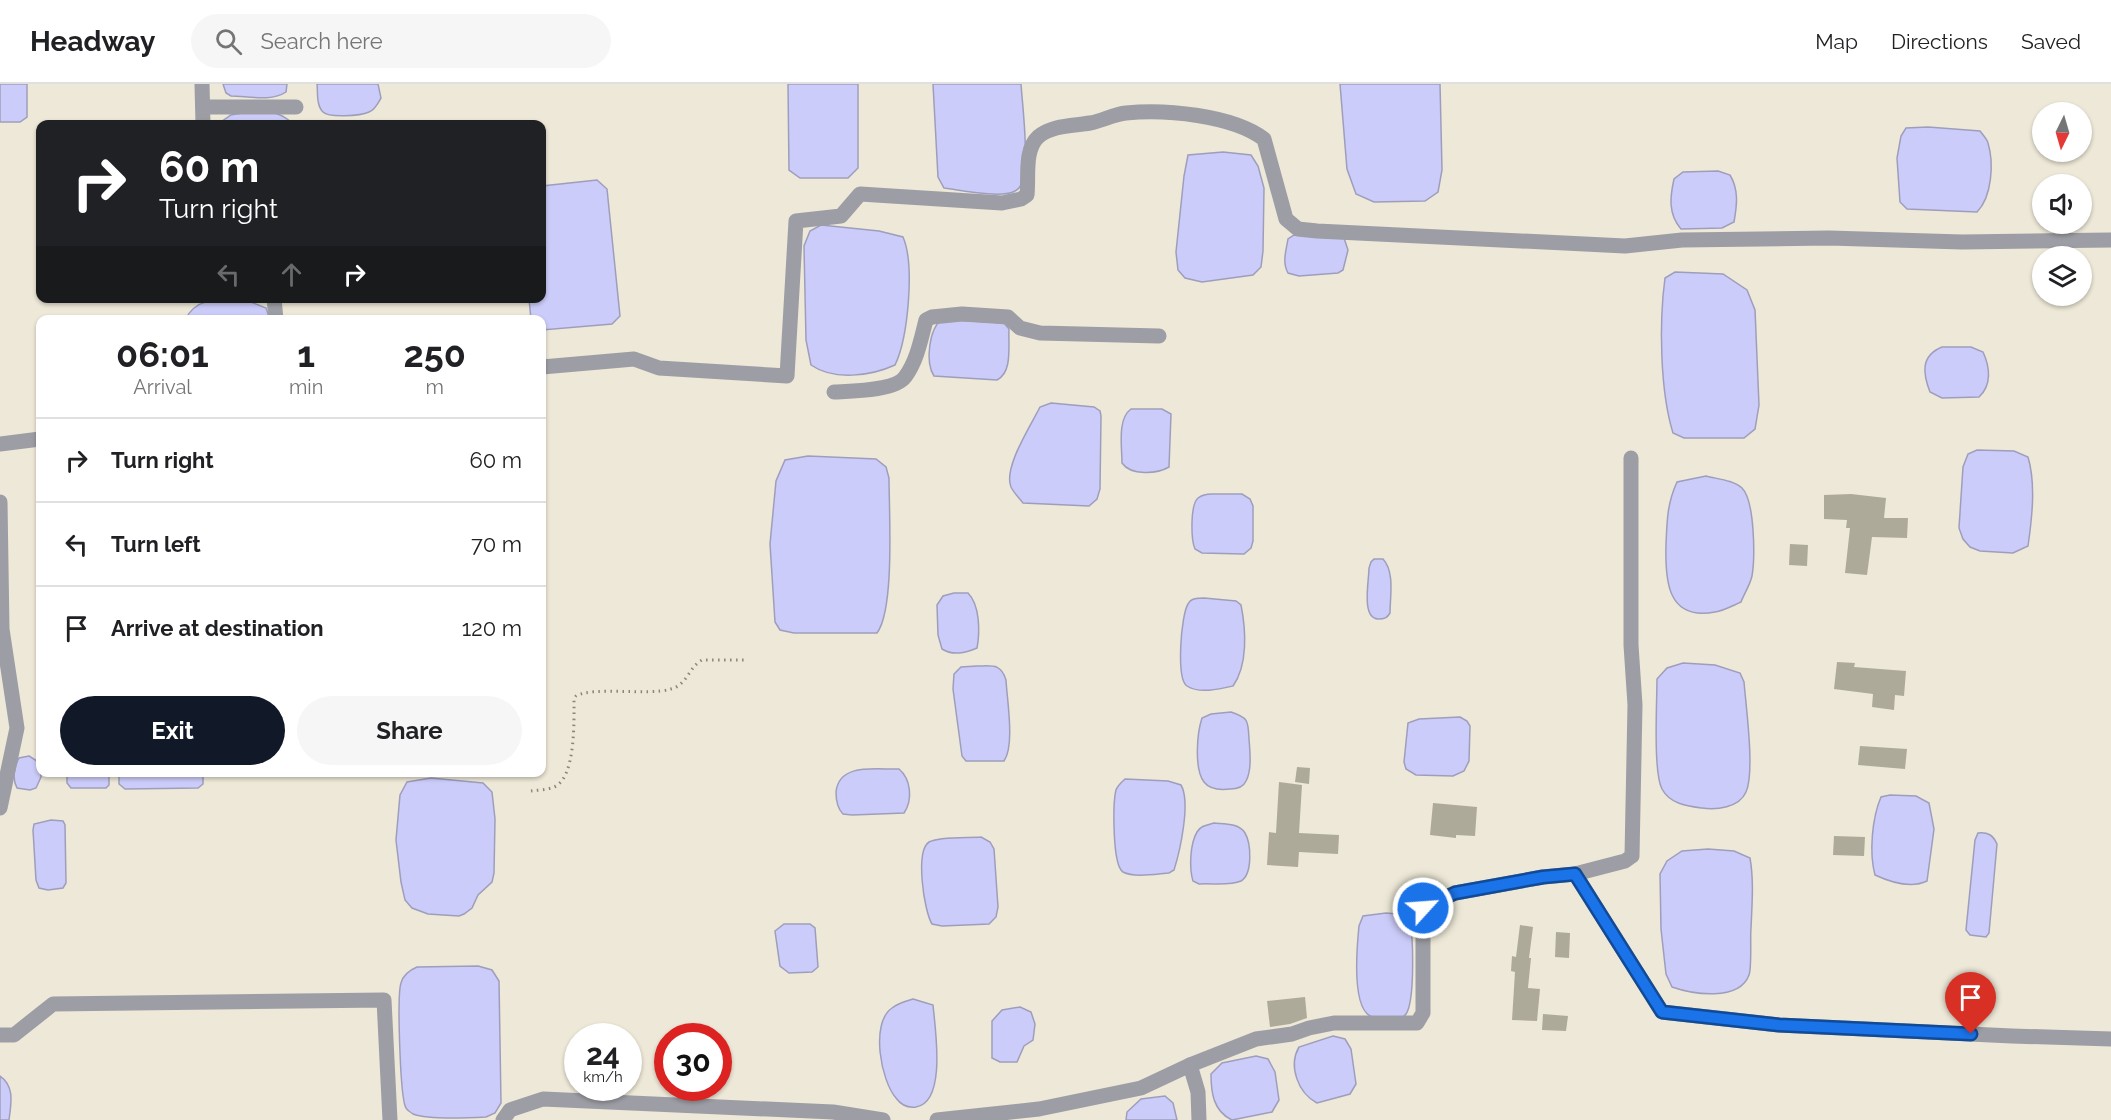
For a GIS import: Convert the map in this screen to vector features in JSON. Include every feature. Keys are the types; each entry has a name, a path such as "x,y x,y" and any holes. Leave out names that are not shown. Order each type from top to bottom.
{"street":[{"path":"202,84 203,120"},
{"path":"203,107 296,108"},
{"path":"546,367 634,359 659,368 786,376 796,221 842,216 860,194 1002,203 1021,199 1027,195 1030,150 1036,139 1047,131 1069,125 1092,123 1123,113 1177,112 1236,124 1256,133 1264,139 1286,219 1298,229 1625,246 1682,240 1829,238 1962,242 2111,240"},
{"path":"834,392 874,389 905,379 917,354 926,320 932,317 962,314 1008,317 1020,328 1040,333 1160,336"},
{"path":"0,444 36,440"},
{"path":"937,1120 1039,1109 1141,1088 1190,1065 1256,1039 1292,1034 1309,1028 1334,1023 1417,1023 1423,1013 1423,908 1455,893 1543,877 1575,874 1624,861 1632,856 1635,705 1631,645 1631,458"},
{"path":"0,502 2,629 17,729 0,808"},
{"path":"1575,874 1662,1012 1779,1025 2111,1039"},
{"path":"0,1035 14,1035 53,1004 384,1000 390,1120"},
{"path":"1190,1065 1198,1092 1199,1120"},
{"path":"503,1120 510,1110 543,1099 833,1112 883,1120"}],"path":[{"path":"531,791 554,787 565,775 572,753 576,696 591,692 667,690 680,685 702,660 745,660"}],"water":[{"path":"0,84 27,84 27,117 20,122 0,122"},
{"path":"223,84 287,84 286,92 280,95 259,98 231,96 226,93"},
{"path":"317,84 378,84 381,98 375,108 369,112 338,116 326,114 318,102"},
{"path":"788,84 858,84 858,168 848,178 800,178 789,170"},
{"path":"933,84 1021,84 1025,160 1022,182 1016,190 998,194 944,188 938,177"},
{"path":"1340,84 1440,84 1442,170 1438,192 1425,201 1374,202 1356,194 1347,169"},
{"path":"259,110 277,114 288,120 224,120 231,115"},
{"path":"1928,127 1980,131 1987,140 1991,160 1989,189 1977,212 1907,209 1900,202 1897,158 1901,136 1906,128"},
{"path":"1223,152 1251,155 1258,166 1264,188 1261,267 1253,275 1202,282 1185,278 1178,270 1176,252 1184,176 1188,155"},
{"path":"1718,171 1730,175 1735,186 1734,222 1722,228 1681,229 1674,217 1671,205 1674,179 1683,172"},
{"path":"597,180 607,189 620,316 612,324 546,330 546,315 531,315 529,303 546,303 546,186"},
{"path":"821,225 879,231 903,237 909,265 908,301 900,353 895,365 875,372 841,375 820,370 811,365 806,340 804,246 810,231"},
{"path":"1294,235 1344,238 1348,250 1343,270 1338,273 1299,276 1288,273 1285,261 1288,239"},
{"path":"1675,272 1723,274 1747,290 1755,310 1759,405 1755,429 1744,438 1684,438 1673,433 1665,397 1661,335 1665,278"},
{"path":"203,303 254,303 266,308 268,315 188,315 196,306"},
{"path":"942,319 1004,323 1009,329 1009,350 1008,365 1002,376 997,380 934,376 929,354 931,338"},
{"path":"1942,347 1971,347 1983,352 1987,364 1988,381 1979,397 1942,398 1930,392 1925,366 1930,355"},
{"path":"1051,403 1094,407 1100,411 1100,489 1097,499 1089,506 1023,503 1011,487 1011,469 1019,447 1040,407"},
{"path":"1131,409 1162,409 1171,414 1169,467 1158,471 1138,472 1122,463 1122,426"},
{"path":"1977,450 2014,451 2028,457 2033,490 2028,546 2013,553 1980,551 1970,547 1963,539 1959,528 1963,467 1968,454"},
{"path":"808,456 876,459 886,467 889,478 889,582 883,621 877,633 794,633 780,630 775,622 770,544 776,481 785,460"},
{"path":"1706,476 1734,483 1742,488 1752,517 1754,556 1751,579 1741,602 1718,611 1699,613 1687,610 1678,604 1672,595 1666,572 1667,528 1669,505 1677,482"},
{"path":"1212,494 1242,494 1250,499 1253,506 1253,541 1251,548 1244,554 1202,553 1195,549 1192,515 1195,502 1198,498"},
{"path":"1374,559 1383,559 1387,564 1390,578 1390,613 1382,619 1373,617 1368,606 1369,568"},
{"path":"968,593 975,604 978,619 977,648 959,653 942,649 938,635 937,605 943,596"},
{"path":"1204,598 1236,601 1241,605 1245,636 1243,658 1238,678 1233,686 1197,690 1187,686 1184,681 1181,646 1185,610 1191,601"},
{"path":"1683,663 1715,665 1740,673 1744,682 1749,739 1749,783 1743,797 1727,807 1708,809 1679,803 1665,794 1659,780 1656,753 1657,679 1667,668"},
{"path":"961,667 999,668 1006,680 1010,734 1007,754 1004,761 966,761 962,756 953,689 954,674"},
{"path":"1231,712 1244,718 1248,724 1249,772 1241,787 1216,789 1204,782 1199,769 1197,751 1200,725 1202,718 1211,714"},
{"path":"1460,717 1470,726 1469,761 1464,771 1453,776 1416,775 1406,769 1404,762 1408,723 1419,719"},
{"path":"29,756 36,760 36,777 41,777 36,788 30,790 17,788 14,773 19,758"},
{"path":"899,769 906,778 910,796 904,813 852,815 841,812 836,792 844,776 860,770"},
{"path":"67,777 109,777 109,785 106,788 71,788 67,783"},
{"path":"119,777 203,777 203,784 198,788 125,789 119,784"},
{"path":"431,778 483,783 492,792 495,819 492,882 478,895 472,908 459,916 428,914 412,908 405,900 401,882 396,840 400,795 407,782"},
{"path":"1125,779 1168,781 1181,785 1185,803 1184,827 1174,870 1169,873 1133,875 1123,872 1119,867 1115,846 1114,807 1116,790"},
{"path":"1916,796 1929,803 1934,829 1927,881 1907,884 1875,875 1872,846 1875,815 1881,797"},
{"path":"51,820 63,821 65,825 66,883 63,888 48,890 39,888 36,880 33,830 34,824"},
{"path":"1214,823 1235,826 1245,833 1247,838 1250,858 1248,872 1237,883 1199,884 1193,881 1191,856 1195,837 1200,828"},
{"path":"1978,833 1990,835 1997,844 1989,933 1986,937 1970,935 1966,930 1975,840"},
{"path":"981,837 990,842 994,849 998,907 996,917 989,924 942,926 932,924 926,907 922,882 922,857 925,848 929,842 934,840"},
{"path":"1708,849 1734,851 1750,858 1752,875 1749,975 1744,984 1736,989 1714,994 1691,992 1672,987 1666,974 1661,929 1660,874 1667,861 1682,851"},
{"path":"1386,913 1408,915 1410,923 1413,965 1411,995 1406,1014 1398,1020 1370,1016 1364,1010 1358,988 1359,926 1363,916"},
{"path":"784,924 810,924 815,928 818,967 812,972 789,973 780,966 775,931"},
{"path":"478,966 492,970 499,981 501,1103 495,1113 486,1117 438,1118 413,1114 406,1108 402,1086 399,1025 402,980 407,973 417,967"},
{"path":"913,999 933,1005 937,1046 936,1079 932,1092 926,1102 916,1107 905,1106 896,1098 886,1079 880,1052 881,1026 885,1015 902,1002"},
{"path":"1020,1007 1031,1012 1035,1024 1033,1040 1024,1046 1017,1062 1000,1062 992,1058 992,1021 1002,1010"},
{"path":"1333,1036 1345,1039 1351,1049 1356,1084 1350,1094 1317,1103 1310,1099 1300,1086 1294,1062 1299,1047"},
{"path":"1256,1056 1268,1059 1275,1072 1279,1100 1272,1112 1232,1120 1221,1112 1214,1100 1211,1074 1222,1063"},
{"path":"0,1076 10,1090 9,1120 0,1120"},
{"path":"1165,1096 1173,1103 1177,1120 1126,1120 1127,1112 1141,1099"}],"building":[{"path":"1851,494 1886,498 1884,518 1908,518 1907,538 1872,537 1867,575 1845,573 1850,528 1846,528 1847,520 1824,519 1824,495"},
{"path":"1790,544 1808,545 1807,566 1789,565"},
{"path":"1837,662 1855,663 1854,667 1906,671 1904,696 1895,695 1894,710 1872,707 1873,694 1834,689"},
{"path":"1860,746 1907,749 1905,769 1858,765"},
{"path":"1297,767 1310,768 1309,784 1295,782"},
{"path":"1279,782 1302,785 1299,833 1339,835 1338,854 1299,852 1298,867 1267,865 1269,832 1276,833"},
{"path":"1433,803 1477,807 1475,836 1456,835 1456,838 1430,835"},
{"path":"1834,836 1865,837 1864,856 1833,855"},
{"path":"1520,925 1533,927 1528,988 1540,989 1537,1021 1512,1020 1515,972 1511,971 1512,956 1516,957"},
{"path":"1556,932 1570,933 1569,958 1555,957"},
{"path":"1305,997 1307,1018 1290,1024 1270,1027 1267,1001"},
{"path":"1543,1014 1568,1016 1566,1031 1542,1030"}],"route":[{"path":"1423,908 1455,893 1543,877 1575,874 1662,1012 1779,1025 1971,1034"}]}
